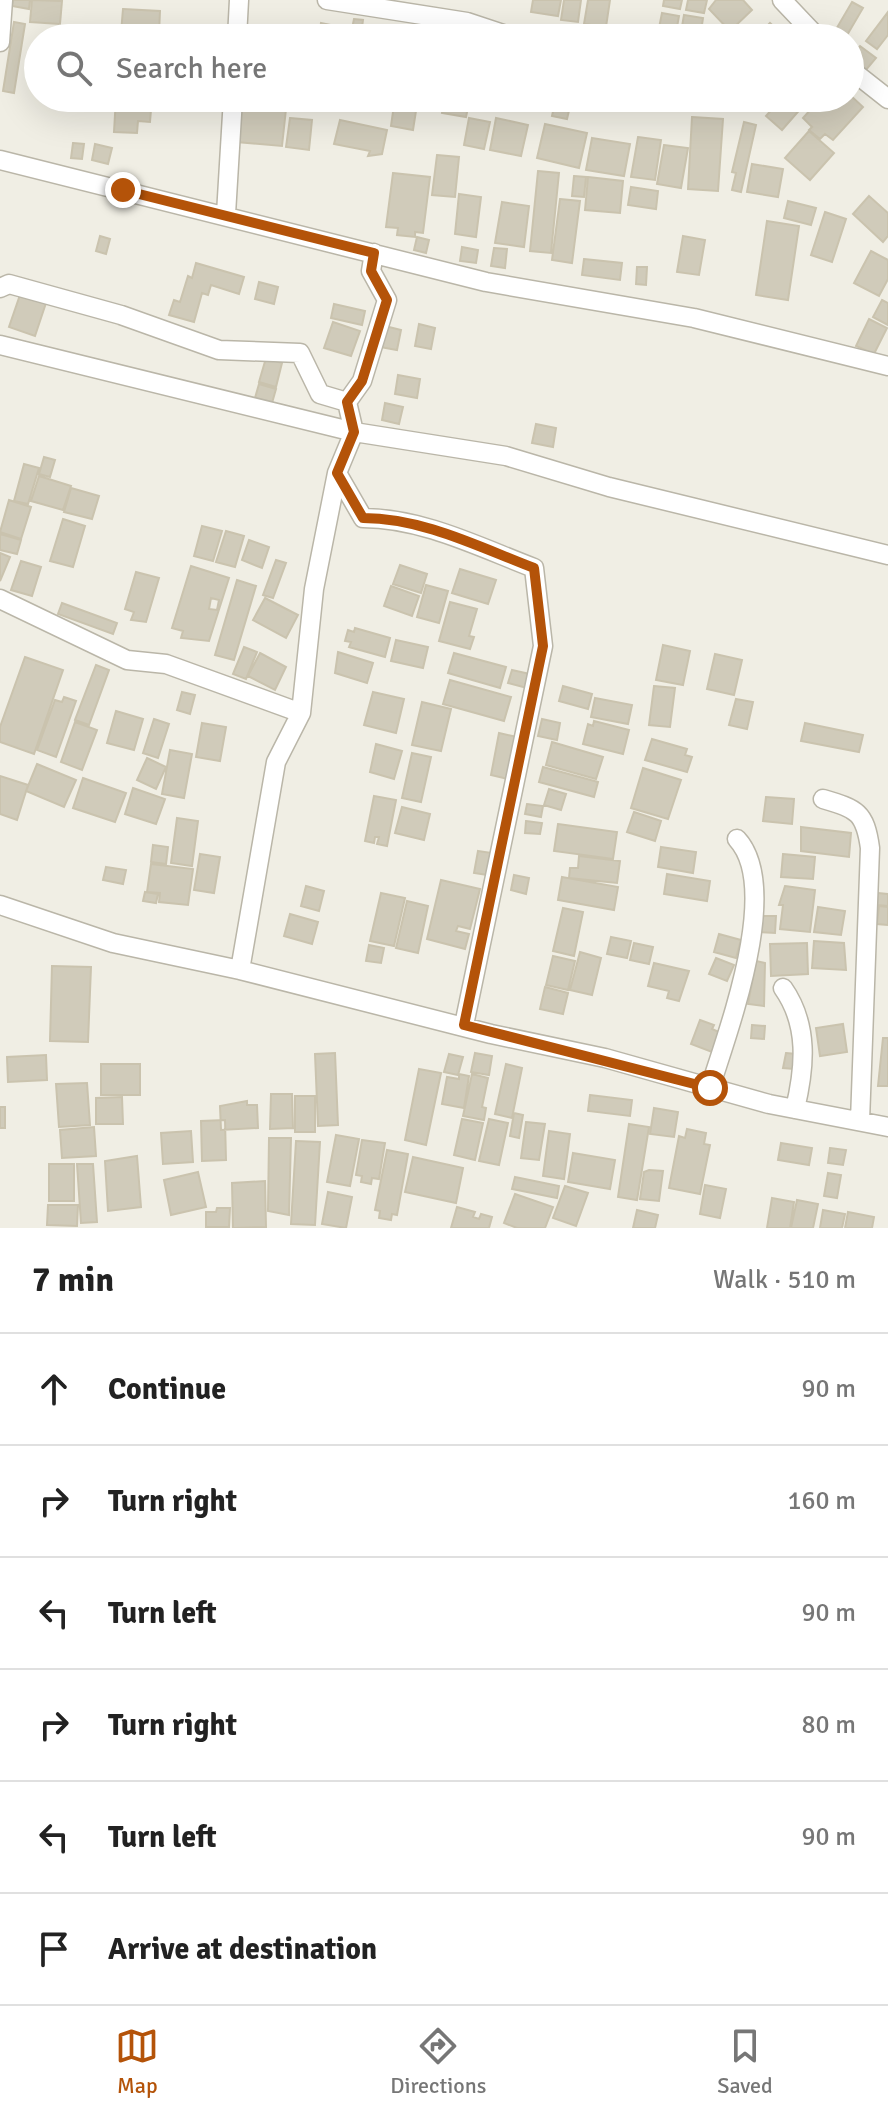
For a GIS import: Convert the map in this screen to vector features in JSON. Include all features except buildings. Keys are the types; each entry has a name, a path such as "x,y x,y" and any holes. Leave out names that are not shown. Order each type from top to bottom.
{"street":[{"path":"0,42 3,0"},
{"path":"238,24 239,0"},
{"path":"327,0 473,24"},
{"path":"782,0 805,24"},
{"path":"864,80 888,99"},
{"path":"226,214 232,112"},
{"path":"0,160 226,214 486,282 694,318 888,366"},
{"path":"240,970 276,762 301,713 314,589 337,473 354,432 347,402 362,381 387,300 371,271 374,253"},
{"path":"0,288 9,284 94,307 219,350 300,353 320,394 347,402"},
{"path":"0,345 354,432 506,456 609,487 888,555"},
{"path":"337,473 363,518 404,521 434,530 534,568 538,582 543,646 464,1025"},
{"path":"0,599 127,660 166,664 301,713"},
{"path":"823,799 854,808 867,825 870,848 860,1121"},
{"path":"710,1088 739,992 756,885 748,850 737,839"},
{"path":"0,905 113,943 240,970 795,1109 888,1127"},
{"path":"783,988 792,1001 802,1034 804,1073 795,1109"}],"route":[{"path":"123,190 374,253 371,271 387,300 362,381 347,402 354,432 337,473 363,518 404,521 434,530 534,568 538,582 543,646 464,1025 491,1034 605,1058 710,1088"}]}
